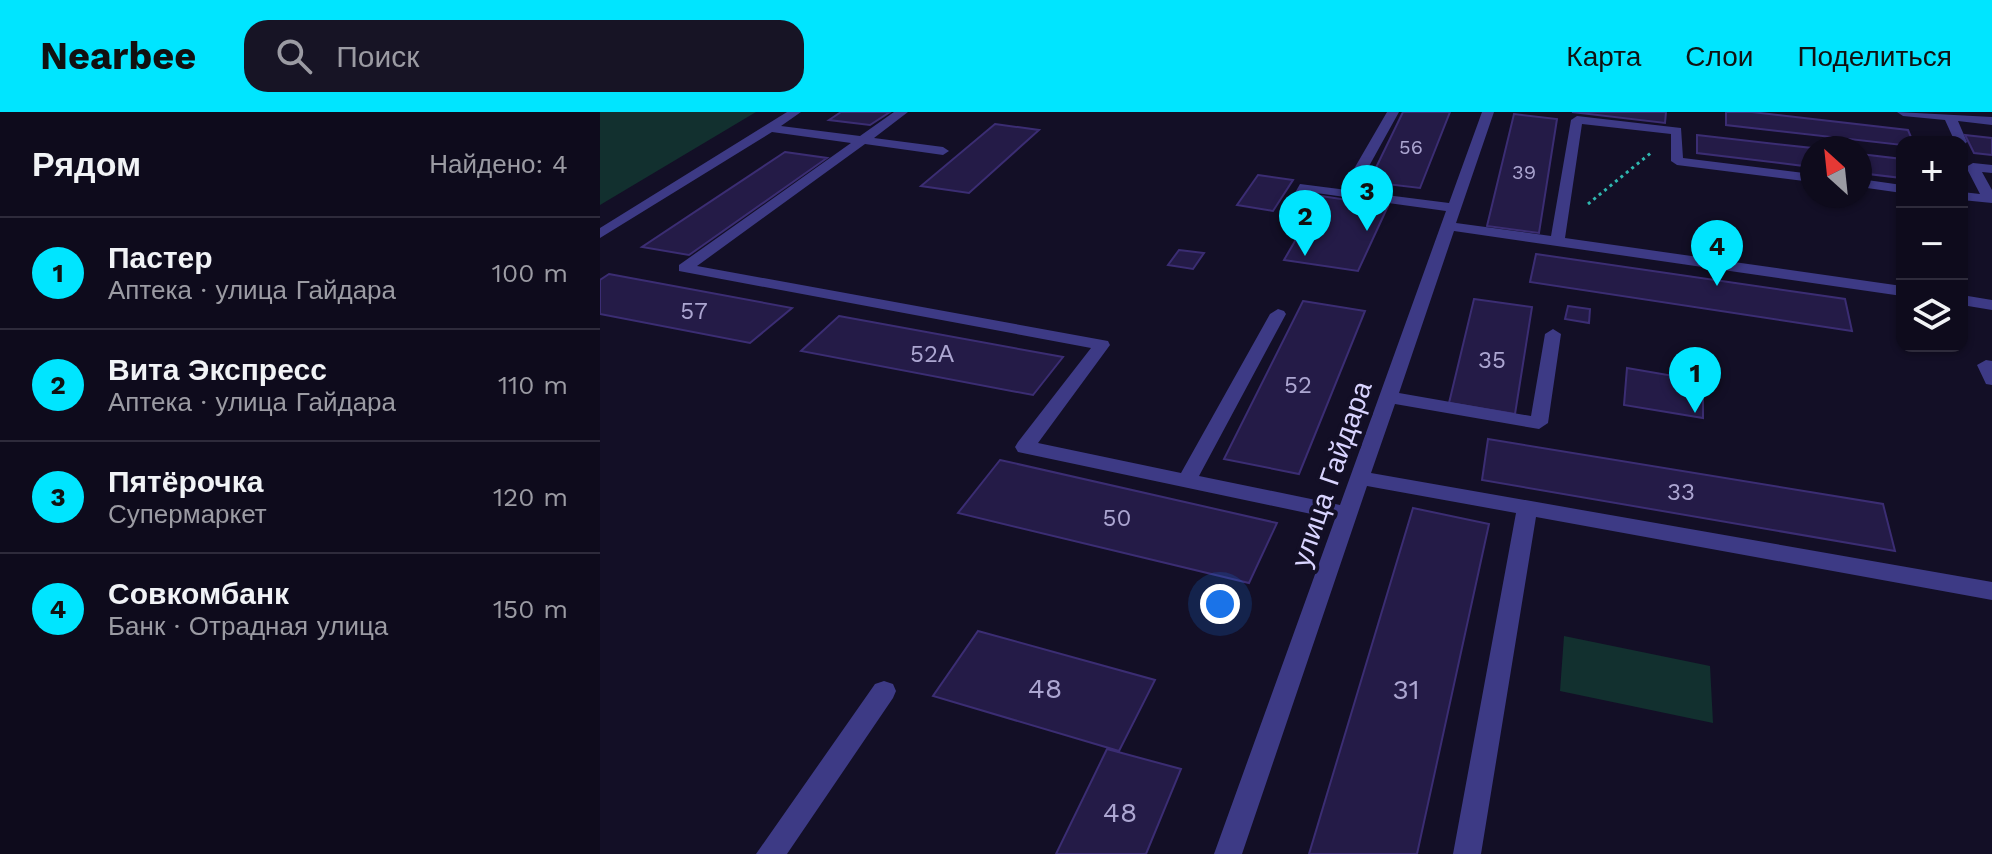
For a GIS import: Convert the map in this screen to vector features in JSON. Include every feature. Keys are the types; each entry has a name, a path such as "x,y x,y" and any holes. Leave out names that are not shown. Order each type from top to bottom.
{"street":[{"path":"600,234 795,112"},
{"path":"902,112 684,268 1102,345 1025,447 1347,514"},
{"path":"1358,174 1393,112"},
{"name":"улица Гайдара","path":"1228,854 1488,112"},
{"path":"1903,112 1992,121"},
{"path":"1950,117 1959,136"},
{"path":"1558,234 1577,120 1678,127 1677,161 1800,176"},
{"path":"769,128 943,151"},
{"path":"1968,156 1990,199 1968,197"},
{"path":"1973,167 1992,169"},
{"path":"1872,185 1896,188"},
{"path":"1291,212 1305,187 1451,217 1896,290"},
{"path":"1968,301 1992,305"},
{"path":"1187,480 1278,314"},
{"path":"1388,397 1539,423 1553,334"},
{"path":"1992,366 1986,365 1992,380"},
{"path":"1359,478 1992,591"},
{"path":"1467,854 1527,508"},
{"path":"770,854 884,691"}],"path":[{"path":"1558,234 1678,127"}],"green space":[{"path":"600,112 756,112 600,205"},
{"path":"1564,636 1710,666 1713,723 1560,691"}],"building":[{"path":"841,112 890,112 870,125 829,120"},
{"path":"1403,112 1450,112 1420,188 1369,182"},
{"path":"1572,112 1666,112 1665,123"},
{"path":"1726,112 1752,112 1908,130 1910,136 1896,136 1896,144 1872,142 1872,136 1823,136 1726,125"},
{"path":"1514,114 1557,119 1539,233 1487,226"},
{"path":"995,124 1039,130 969,193 921,186"},
{"path":"1697,135 1800,147 1800,166 1697,153"},
{"path":"1966,136 1992,138 1992,155 1974,153"},
{"path":"785,152 827,158 689,255 642,247"},
{"path":"1872,155 1896,158 1896,177 1872,174"},
{"path":"1258,175 1293,180 1273,211 1237,205"},
{"path":"1321,196 1388,206 1358,271 1284,260"},
{"path":"1179,250 1204,253 1193,269 1168,265"},
{"path":"1536,254 1845,299 1852,331 1530,282"},
{"path":"609,274 792,308 750,343 600,314 600,280"},
{"path":"1474,299 1532,307 1515,414 1449,403"},
{"path":"1303,301 1365,311 1299,474 1224,459"},
{"path":"1568,306 1590,309 1589,323 1565,319"},
{"path":"839,316 1063,357 1033,395 801,351"},
{"path":"1627,368 1703,381 1703,418 1624,405"},
{"path":"1488,439 1883,504 1895,551 1482,480"},
{"path":"1000,460 1277,523 1249,583 958,513"},
{"path":"1413,508 1489,524 1417,854 1309,854"},
{"path":"978,631 1155,680 1119,751 933,696"},
{"path":"1107,749 1181,769 1146,854 1056,854"}],"place":[{"name":"Пятёрочка","path":"1367,231"},
{"name":"Вита Экспресс","path":"1305,256"},
{"name":"Совкомбанк","path":"1717,286"},
{"name":"Пастер","path":"1695,413"}]}
